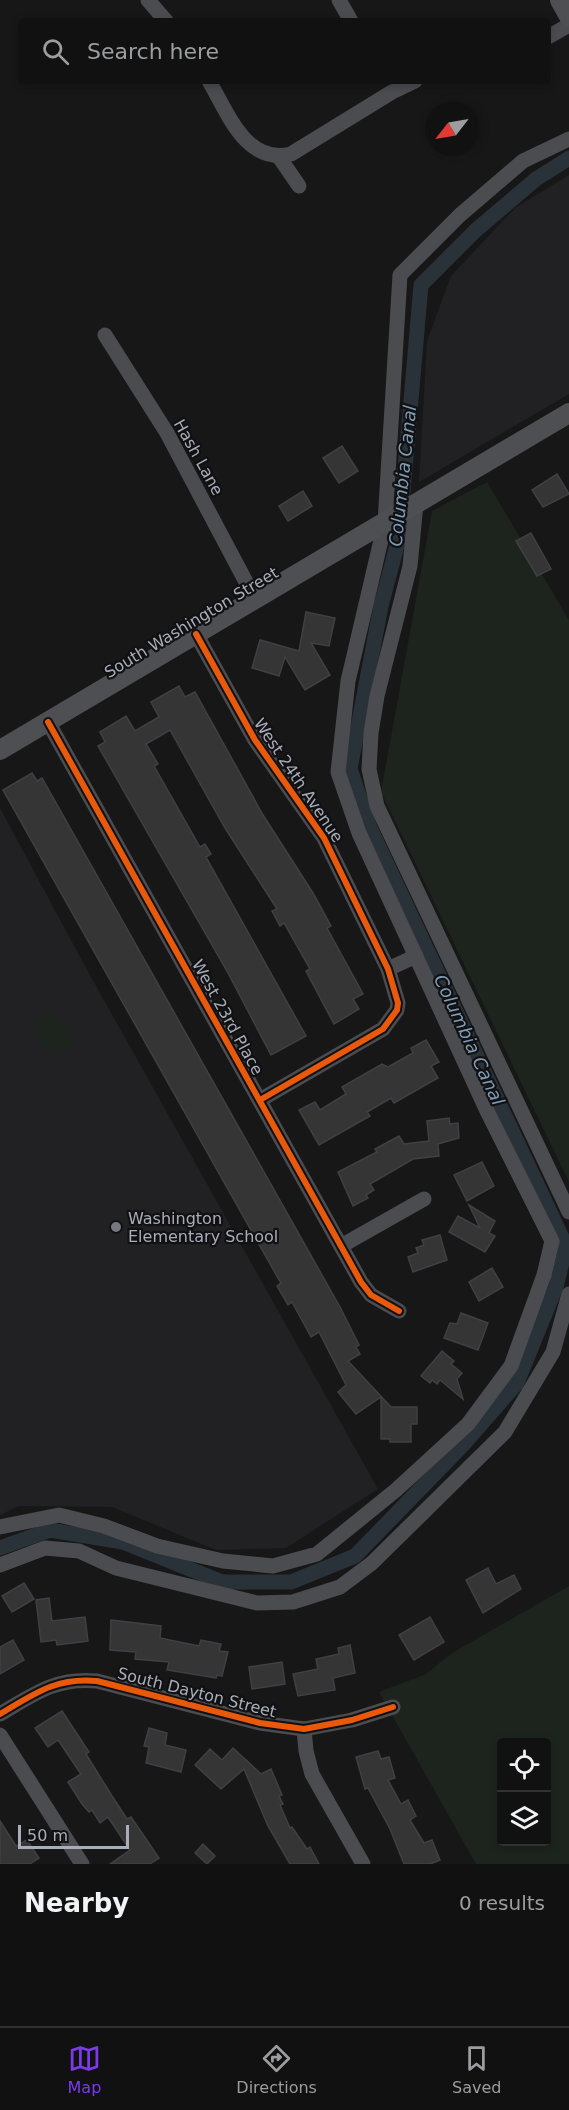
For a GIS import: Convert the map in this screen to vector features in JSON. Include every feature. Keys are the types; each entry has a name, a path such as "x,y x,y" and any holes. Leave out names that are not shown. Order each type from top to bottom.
{"main road":[{"path":"560,0 569,16"},
{"name":"South Washington Street","path":"0,750 569,413"}],"street":[{"path":"148,0 163,18"},
{"path":"339,0 349,18"},
{"path":"551,35 569,25"},
{"path":"210,84 245,141 255,150 274,157 298,186"},
{"path":"274,157 291,154 389,86"},
{"path":"569,139 523,161 460,214 400,275 401,513 410,566 377,696 369,769 377,806 569,1212"},
{"name":"Hash Lane","path":"105,335 167,433 255,599"},
{"path":"0,1527 59,1515 104,1526 157,1546 223,1561 273,1566 317,1554 396,1490 468,1424 511,1366 544,1275 552,1241 488,1113 359,833 338,772 348,681 401,513"},
{"name":"West 24th Avenue","path":"196,634 255,740 324,838 388,969 397,994 397,1010 383,1029 260,1100"},
{"name":"West 23rd Place","path":"48,722 341,1246 371,1295 399,1311"},
{"path":"388,969 416,956"},
{"path":"341,1246 424,1198"},
{"path":"0,1565 45,1548 79,1551 116,1568 257,1603 293,1602 340,1587 372,1563 505,1432 553,1352 569,1294"},
{"name":"South Dayton Street","path":"0,1714 45,1688 64,1681 81,1680 97,1681 260,1723 304,1728 352,1720 393,1707"},
{"path":"304,1728 306,1751 312,1774 363,1864"},
{"path":"0,1735 82,1864"}],"shaded area":[{"path":"569,175 569,394 419,482 427,341 451,276 515,208"},
{"path":"487,482 569,620 569,1182 381,792 432,511"},
{"name":"Washington Elementary School","path":"0,808 86,968 378,1489 286,1548 216,1550 112,1507 19,1506 0,1515"},
{"path":"55,1010 75,1043 51,1057 32,1024"},
{"path":"569,1586 569,1864 476,1864 379,1692 426,1674 452,1653"}],"building":[{"path":"342,446 358,471 339,483 323,458"},
{"path":"557,474 569,494 543,507 532,490"},
{"path":"303,491 312,506 288,521 279,506"},
{"path":"531,533 551,569 537,576 516,541"},
{"path":"306,612 335,618 329,646 311,643 330,675 305,690 285,657 279,676 252,668 260,640 299,651"},
{"path":"179,686 185,697 195,692 263,815 313,893 331,926 327,928 363,994 353,999 359,1009 334,1024 306,971 310,969 284,923 280,926 272,911 277,909 225,828 170,730 146,744 158,764 154,766 200,847 205,844 211,854 206,857 306,1036 271,1055 228,973 98,746 105,742 100,732 126,716 135,731 159,717 151,702"},
{"path":"32,773 37,781 42,778 340,1307 359,1345 356,1347 360,1354 348,1361 391,1407 417,1407 417,1424 411,1424 411,1442 390,1442 390,1439 381,1439 381,1397 356,1414 338,1392 346,1385 319,1332 311,1337 292,1302 288,1305 277,1286 281,1283 3,790"},
{"path":"426,1040 439,1062 431,1066 438,1078 394,1103 391,1098 367,1112 370,1116 319,1145 299,1110 315,1102 320,1110 346,1094 342,1087 382,1064 388,1067 413,1053 411,1048"},
{"path":"449,1118 450,1124 458,1123 459,1138 438,1144 439,1156 413,1159 370,1184 374,1190 366,1195 368,1198 353,1206 338,1172 377,1152 375,1149 399,1136 404,1144 429,1141 427,1121"},
{"path":"482,1162 494,1186 467,1201 454,1175"},
{"path":"469,1205 495,1221 489,1233 495,1236 485,1252 449,1232 458,1216 480,1228"},
{"path":"440,1235 447,1260 413,1272 408,1257 418,1253 416,1248 424,1245 422,1240"},
{"path":"492,1268 503,1287 479,1301 469,1282"},
{"path":"461,1313 488,1323 478,1350 444,1338 450,1323 457,1324"},
{"path":"442,1351 454,1361 451,1364 462,1373 457,1379 463,1399 440,1380 437,1384 432,1380 430,1383 421,1376"},
{"path":"488,1568 496,1584 514,1575 521,1589 483,1613 466,1580"},
{"path":"24,1583 34,1599 12,1612 2,1596"},
{"path":"49,1598 52,1621 85,1617 88,1641 57,1645 56,1640 41,1642 36,1600"},
{"path":"430,1617 444,1642 414,1660 399,1635"},
{"path":"111,1620 161,1626 160,1638 199,1646 201,1640 221,1644 219,1651 228,1652 222,1676 217,1675 216,1678 167,1670 169,1662 135,1659 136,1652 110,1650"},
{"path":"13,1640 24,1660 0,1674 0,1647"},
{"path":"350,1645 355,1673 333,1678 335,1690 298,1696 293,1674 318,1669 316,1659 339,1654 338,1648"},
{"path":"282,1662 285,1684 252,1689 249,1667"},
{"path":"62,1711 89,1752 86,1754 127,1819 131,1817 159,1858 150,1864 110,1864 130,1850 108,1817 100,1823 92,1810 89,1812 82,1804 68,1782 81,1774 58,1740 48,1747 35,1728"},
{"path":"149,1728 167,1733 165,1745 186,1750 181,1772 146,1763 149,1747 144,1746"},
{"path":"233,1748 261,1774 271,1769 282,1795 279,1796 283,1804 280,1805 290,1828 292,1827 307,1849 310,1847 319,1864 290,1864 268,1826 244,1769 221,1789 195,1765 210,1749 222,1760"},
{"path":"378,1751 381,1759 389,1757 395,1778 388,1780 401,1804 408,1800 416,1816 410,1820 424,1843 432,1840 440,1860 430,1864 404,1864 390,1829 368,1788 365,1789 356,1757"},
{"path":"0,1821 16,1846 27,1840 39,1858 30,1864 0,1864"},
{"path":"203,1844 215,1856 207,1864 195,1853"}],"waterway":[{"name":"Columbia Canal","path":"0,1548 50,1530 123,1542 222,1582 291,1582 355,1556 461,1447 517,1383 556,1287 566,1246 370,828 350,769 381,606 399,538 421,285 475,231 536,179 569,158"}],"cycle path":[{"path":"196,634 255,740 324,838 388,969 398,1003 397,1010 383,1029 260,1100"},
{"path":"48,722 361,1282 371,1295 399,1311"},
{"path":"0,1714 46,1688 82,1680 97,1681 260,1723 304,1729 352,1720 393,1707"}],"place":[{"name":"Washington Elementary School","path":"116,1227"}]}
